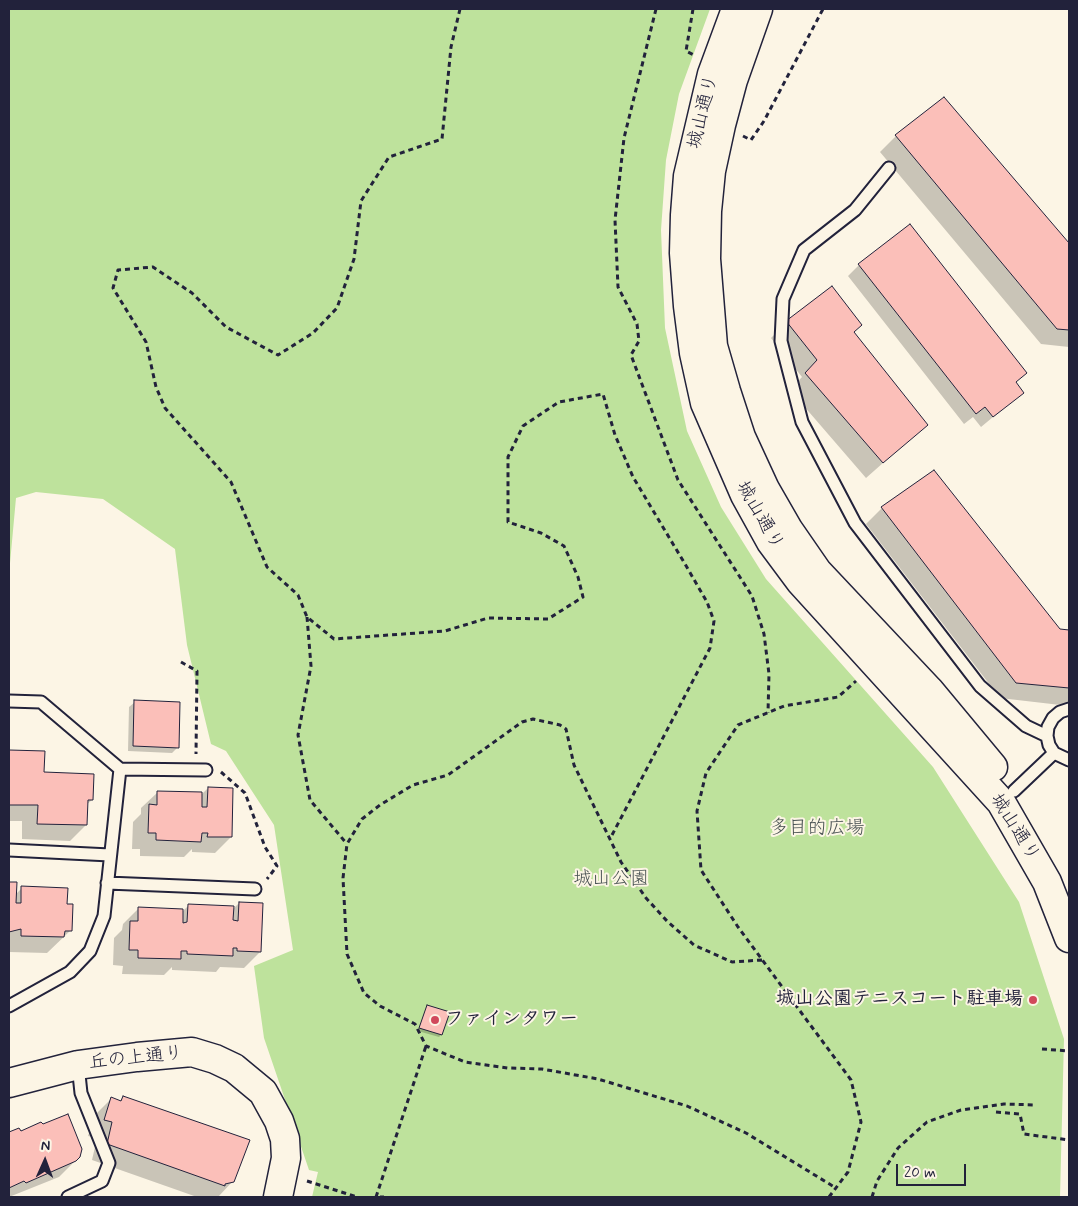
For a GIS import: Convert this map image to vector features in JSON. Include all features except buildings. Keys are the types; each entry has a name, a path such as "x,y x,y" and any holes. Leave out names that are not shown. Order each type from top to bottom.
{"street":[{"name":"城山通り","path":"736,9 712,74 688,176 684,253 694,353 705,403 745,495 771,542 800,581 1007,797 1047,882 1069,938"},
{"name":"城山通り","path":"758,9 733,80 721,125 711,171 707,211 706,259 713,346 741,437 765,489 788,529 817,571 929,690 1060,870 1069,895"},
{"name":"丘の上通り","path":"9,1083 78,1065 192,1052 215,1059 234,1068 264,1092 280,1121 285,1140 281,1185"}],"lane":[{"path":"889,168 855,210 804,250 783,299 781,341 802,422 855,523 980,686 1026,726 1047,736"},
{"path":"9,701 41,702 120,769 201,770"},
{"path":"1069,709 1060,712 1053,718 1048,726 1047,736 1049,746 1054,753 1069,760"},
{"path":"1007,797 1054,753"},
{"path":"9,1006 70,972 90,951 104,916 120,769"},
{"path":"9,850 110,855"},
{"path":"107,883 256,889"},
{"path":"68,1197 102,1181 109,1163 81,1093 78,1065"}],"path":[{"path":"347,844 310,800 298,736 311,666 306,617 298,595 267,566 231,482 165,408 156,388 146,342 113,288 118,270 153,267 192,293 226,327 278,356 313,334 337,308 354,258 361,201 389,158 442,139 450,47 460,9"},
{"path":"693,9 686,51 702,58"},
{"path":"737,133 751,140 764,121 823,9"},
{"path":"306,617 334,639 445,631 488,618 548,619 583,597 578,577 564,546 541,533 508,522 508,457 523,426 559,402 603,394 615,435 633,477 707,602 714,622 710,648 611,838"},
{"path":"181,662 197,671 201,770 224,772 245,794 265,847 277,866 266,881 256,889"},
{"path":"829,1197 848,1172 861,1122 851,1080 762,960 701,870 697,811 706,773 738,725 784,706 838,697 858,679"},
{"path":"762,960 732,962 694,945 667,921 646,898 622,862 574,765 566,729 560,725 533,719 522,722 448,775 413,785 380,806 362,819 347,844 343,878 347,954 364,993 380,1006 415,1024 426,1046 465,1062 508,1068 542,1068 598,1079 687,1106 746,1133 836,1188"},
{"path":"376,1197 426,1046"},
{"path":"1042,1049 1069,1050"},
{"path":"872,1197 877,1181 898,1148 927,1122 961,1110 1004,1104 1036,1106"},
{"path":"996,1112 1020,1114 1024,1134 1069,1140"},
{"path":"281,1185 357,1197"}],"green space":[{"name":"城山公園","path":"9,9 710,9 679,94 666,160 661,230 665,328 687,431 721,507 766,579 933,767 1019,902 1064,1039 1060,1197 312,1197 318,1172 309,1170 264,1038 254,966 293,950 274,825 226,751 211,744 187,645 175,549 103,499 36,492 16,498 9,574"}],"place":[{"name":"城山公園テニスコート駐車場","path":"1033,1000"},
{"name":"ファインタワー","path":"435,1020"}],"park label":[{"name":"多目的広場","path":"817,829"}]}
